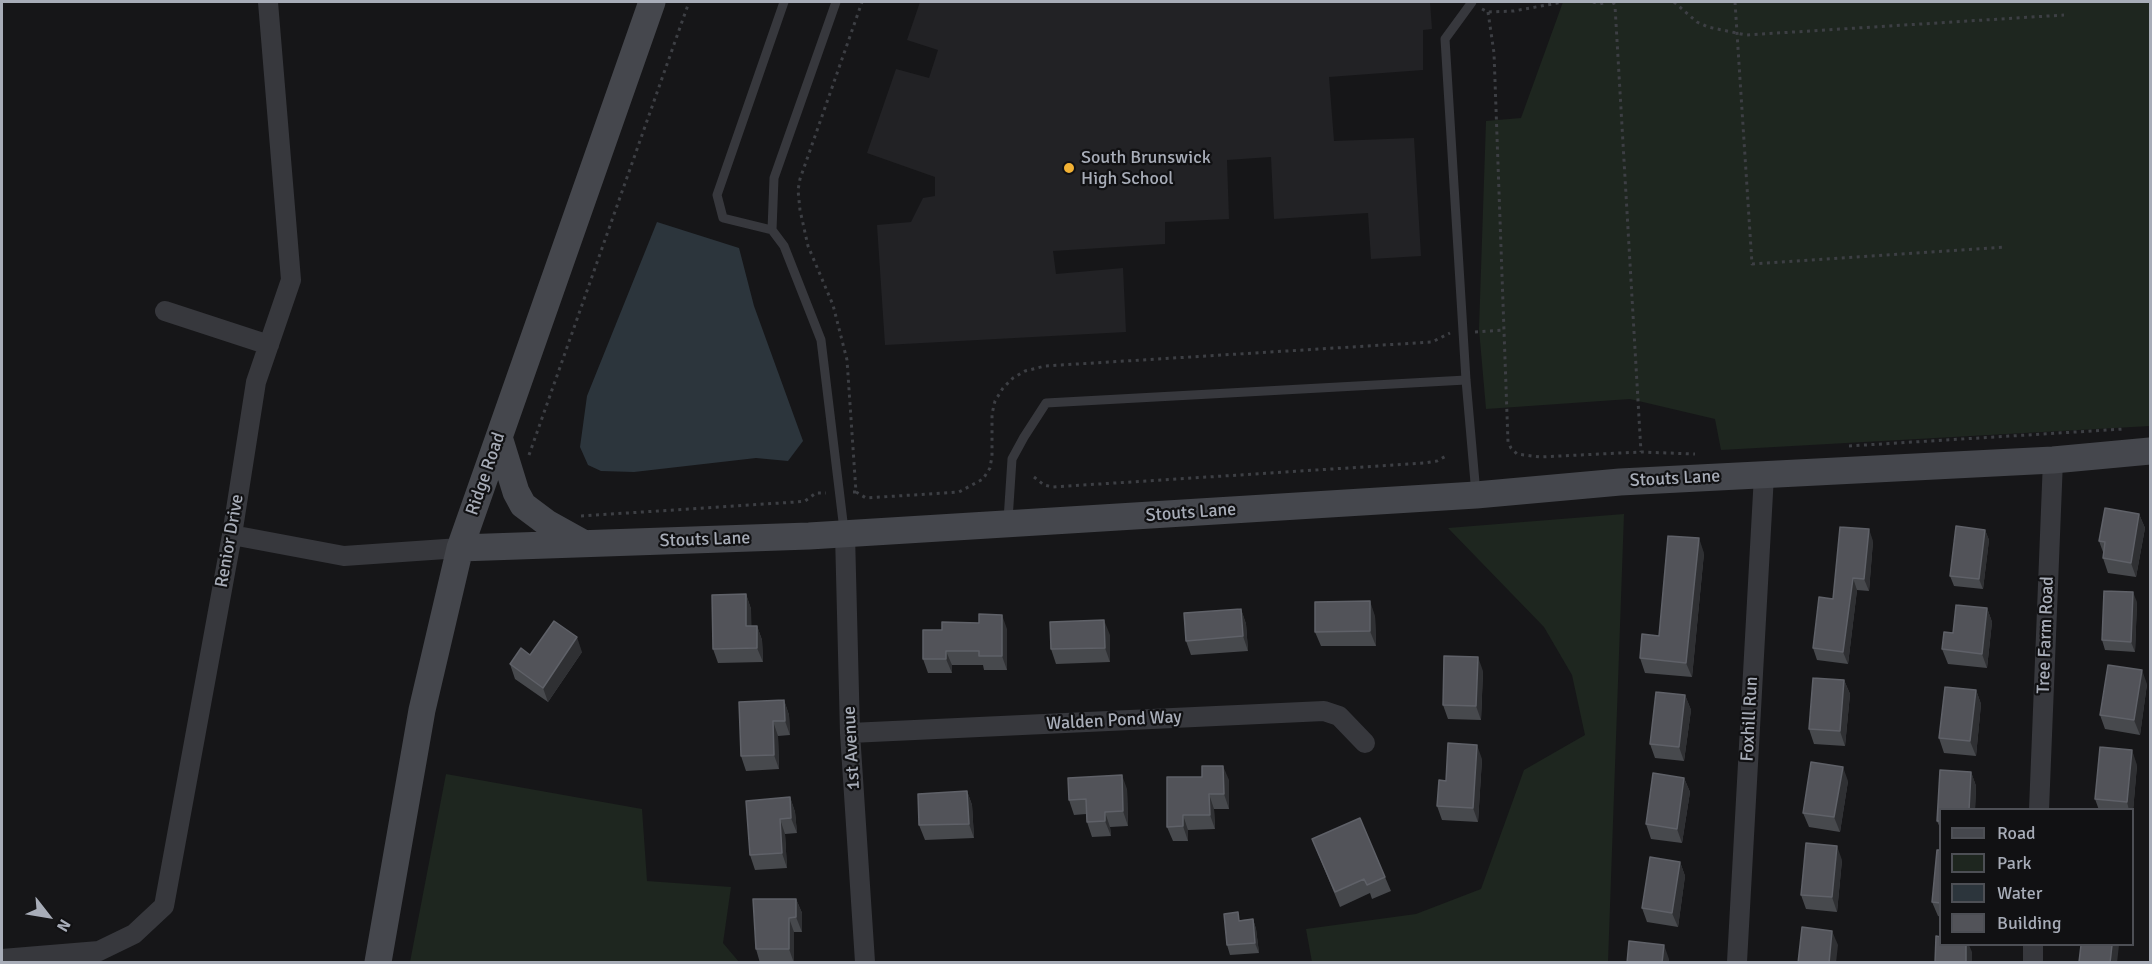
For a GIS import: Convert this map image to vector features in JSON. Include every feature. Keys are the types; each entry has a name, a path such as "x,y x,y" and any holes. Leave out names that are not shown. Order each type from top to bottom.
{"street":[{"name":"Renior Drive","path":"2,959 99,951 134,934 164,906 232,535 256,382 291,280 268,2"},
{"name":"Ridge Road","path":"378,963 422,710 460,548 652,2"},
{"path":"165,311 269,345"},
{"path":"499,437 516,492 523,505 547,523 585,544"},
{"name":"Stouts Lane","path":"232,535 344,556 460,548 845,534 1476,495 1620,482 2053,460 2151,451"},
{"name":"Tree Farm Road","path":"2039,808 2053,460"},
{"name":"Foxhill Run","path":"1737,963 1764,475"},
{"name":"1st Avenue","path":"845,534 850,733 865,963"},
{"name":"Walden Pond Way","path":"850,733 1324,711 1339,716 1365,743"},
{"path":"2033,946 2033,963"}],"lane":[{"path":"772,230 723,218 717,195 784,2"},
{"path":"836,2 774,178 772,230 784,246 821,340 845,534"},
{"path":"1471,3 1445,39 1466,380 1476,495"},
{"path":"1008,524 1012,459 1046,403 1466,380"}],"path":[{"path":"529,459 689,2"},
{"path":"856,492 848,360 833,305 806,237 798,190 862,2"},
{"path":"1471,3 1488,12 1528,9 1563,2"},
{"path":"1593,2 1600,4 1606,2"},
{"path":"1613,2 1616,18 1641,452"},
{"path":"1674,2 1696,22 1746,35 2064,15"},
{"path":"1735,2 1752,264 2006,247"},
{"path":"1488,12 1494,53 1508,442 1516,454 1528,457 1641,452 1697,454"},
{"path":"574,516 796,502 805,501 816,493 856,492 866,498 959,492 983,479 990,468 992,414 995,401 1003,388 1024,371 1045,366 1432,342 1449,333"},
{"path":"1842,447 2127,429"},
{"path":"1034,477 1044,485 1053,487 1425,463 1437,461 1446,456"}],"shaded area":[{"name":"South Brunswick High School","path":"920,2 1430,2 1432,29 1423,30 1423,70 1329,77 1334,141 1414,138 1421,256 1371,259 1368,213 1274,219 1271,157 1227,160 1229,219 1165,222 1165,244 1053,251 1056,274 1123,268 1126,332 885,345 877,225 911,222 923,198 935,196 935,177 867,153 896,69 929,78 938,50 907,40"}],"green space":[{"path":"1563,2 2150,2 2150,426 1721,450 1715,419 1630,399 1486,409 1479,329 1486,121 1521,118"},
{"path":"1624,514 1608,962 1312,962 1306,929 1416,914 1481,889 1524,770 1585,735 1572,675 1544,627 1448,528"},
{"path":"446,774 642,809 647,881 731,887 723,943 739,962 410,962"}],"water":[{"path":"657,222 739,248 754,306 803,441 788,461 756,458 634,472 601,471 588,465 580,447 587,396"}],"building":[{"path":"2105,508 2139,514 2131,563 2103,558 2105,542 2099,541"},
{"path":"1956,526 1985,530 1979,579 1950,576"},
{"path":"1840,527 1869,529 1864,579 1853,578 1843,652 1813,648 1819,597 1833,599"},
{"path":"1668,536 1699,538 1686,663 1640,658 1642,634 1659,636"},
{"path":"2104,591 2133,592 2131,642 2102,640"},
{"path":"746,594 746,626 757,626 757,648 713,649 712,595"},
{"path":"1370,601 1370,631 1315,632 1315,602"},
{"path":"1956,605 1987,608 1982,654 1942,649 1944,632 1953,633"},
{"path":"1241,609 1243,636 1186,641 1184,613"},
{"path":"979,614 1002,615 1002,656 979,656 979,651 946,651 946,659 923,659 923,630 942,630 942,622 979,623"},
{"path":"1104,620 1105,648 1051,649 1050,622"},
{"path":"554,621 577,637 543,688 510,664 521,648 530,655"},
{"path":"1444,656 1478,657 1476,706 1443,705"},
{"path":"2108,665 2142,670 2134,720 2100,715"},
{"path":"1813,678 1844,680 1840,731 1809,729"},
{"path":"1945,687 1976,690 1970,741 1939,738"},
{"path":"1656,692 1685,695 1679,747 1650,744"},
{"path":"784,700 785,721 773,721 774,755 741,756 739,702"},
{"path":"1448,743 1477,745 1473,808 1437,806 1439,780 1446,781"},
{"path":"2100,747 2132,750 2127,802 2095,799"},
{"path":"1811,762 1843,767 1834,817 1803,813"},
{"path":"1202,766 1223,766 1224,794 1209,794 1210,815 1183,815 1183,826 1167,827 1167,777 1202,777"},
{"path":"1940,770 1971,772 1969,808 1939,808 1939,821 1937,821"},
{"path":"1653,773 1684,778 1677,829 1646,824"},
{"path":"1122,775 1123,811 1105,812 1105,821 1087,822 1086,799 1069,800 1068,778"},
{"path":"967,791 969,824 919,825 918,794"},
{"path":"790,797 791,818 780,819 782,853 750,855 746,801"},
{"path":"1360,818 1385,877 1367,885 1364,879 1335,892 1312,839"},
{"path":"1806,843 1837,846 1832,897 1801,895"},
{"path":"1937,850 1939,850 1939,903 1932,902"},
{"path":"1650,857 1680,862 1672,913 1642,908"},
{"path":"753,899 796,899 796,917 789,918 789,949 756,949"},
{"path":"1238,912 1239,921 1253,919 1255,943 1227,945 1224,914"},
{"path":"1802,927 1832,931 1829,963 1798,963"},
{"path":"1936,936 1939,937 1939,946 1966,946 1966,963 1935,963"},
{"path":"1629,941 1664,945 1662,963 1627,963"},
{"path":"2081,946 2112,946 2110,963 2079,962"}],"place":[{"name":"South Brunswick High School","path":"1069,168"}]}
